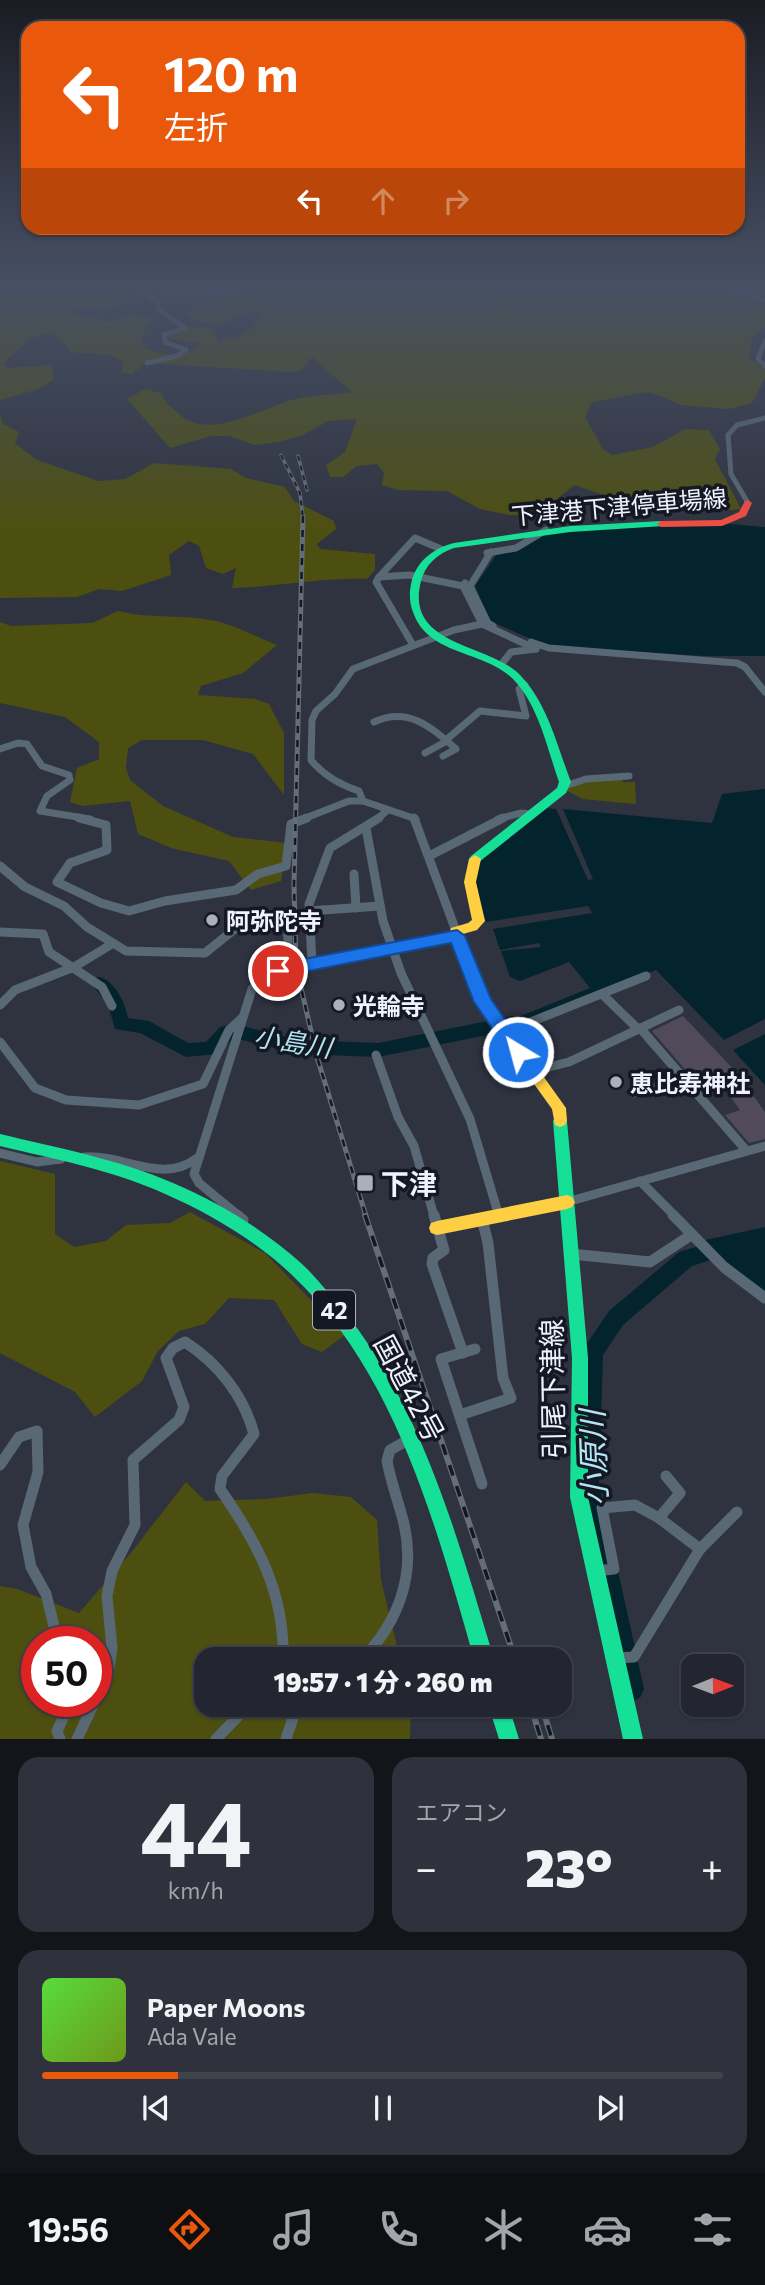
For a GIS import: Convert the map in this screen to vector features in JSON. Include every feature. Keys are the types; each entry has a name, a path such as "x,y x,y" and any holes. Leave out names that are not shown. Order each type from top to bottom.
{"main road":[{"name":"下津港下津停車場線","path":"441,549 546,530 610,524 722,523 743,514 748,503"},
{"path":"438,1228 567,1202 559,1108 500,1030 479,993 456,933 479,922 468,881 469,868 476,857 565,786 525,685 501,666 437,639 422,623 416,610 416,577 422,563 441,549"},
{"name":"国道42号","path":"0,1140 139,1177 185,1195 266,1244 342,1318 368,1353 413,1437 480,1647"},
{"name":"引尾下津線","path":"567,1202 580,1358 579,1497 602,1570 622,1658 633,1739"},
{"path":"502,1717 509,1739"}],"street":[{"path":"748,503 731,474 728,435 737,425 765,418"},
{"path":"463,586 485,555 516,548 546,530"},
{"path":"413,645 387,605 376,582 415,538 441,549"},
{"path":"491,552 470,586 488,623 539,648"},
{"path":"379,577 416,577 463,586"},
{"path":"463,586 482,624"},
{"path":"363,801 359,791 343,786 312,760 312,720 316,711 358,665 437,639 454,630 482,624 539,648"},
{"path":"501,666 511,652 539,648 737,663 746,667 765,692"},
{"path":"425,753 447,741 480,711 526,716 526,707 519,689 525,685"},
{"path":"373,722 389,715 403,716 427,725 456,750 443,756"},
{"path":"0,748 18,743 27,744 42,766 69,775 70,780 48,793 40,811 100,821 106,825 109,844 107,850 69,862 61,869 57,882 125,911 241,888 258,874 286,866 290,824 349,801 363,801 414,817 431,855 456,933 393,948 289,967 258,983 242,1018 194,1174 199,1183 239,1216 266,1244"},
{"path":"565,786 586,779 629,776"},
{"path":"313,963 309,911 330,848 366,828 388,810"},
{"path":"431,855 499,819 524,811 531,814"},
{"path":"366,828 380,906 401,974 470,1119 499,1216"},
{"path":"0,866 31,891 64,906 87,927 130,952 205,953 236,928 287,915 289,967"},
{"path":"355,874 356,908"},
{"path":"309,911 380,906"},
{"path":"0,932 43,934 49,952 102,987 112,1006"},
{"path":"0,1005 15,990 74,968 113,944"},
{"path":"500,1030 603,995 646,976"},
{"path":"603,995 686,1079 746,1149"},
{"path":"533,1071 569,1062 679,1010"},
{"path":"0,1042 10,1051 31,1084 42,1092 71,1100 139,1105 203,1084 210,1075 232,1024 242,1018"},
{"path":"376,1055 394,1106 414,1146 438,1228 444,1250 433,1258 432,1264 463,1353"},
{"path":"633,1093 686,1079"},
{"path":"567,1202 746,1149 765,1146"},
{"path":"0,1153 37,1162 99,1154 176,1171 192,1163 201,1153"},
{"path":"640,1181 724,1267 765,1298"},
{"path":"460,1415 511,1398 502,1378 488,1244 482,1219"},
{"path":"571,1254 650,1262 694,1238"},
{"path":"110,1626 107,1596 111,1571 135,1525 133,1460 179,1420 184,1407 166,1358 173,1348 185,1342 200,1349 242,1400 251,1418 254,1434 222,1476 220,1489 257,1541 275,1588 286,1632 284,1647"},
{"path":"475,1349 441,1359 482,1484"},
{"path":"0,1465 19,1435 28,1430 37,1431 37,1472 23,1525 32,1567 46,1594 54,1626"},
{"path":"375,1647 402,1602 409,1567 406,1531 387,1461 390,1450 413,1437"},
{"path":"659,1518 680,1493 666,1476"},
{"path":"602,1570 614,1569 602,1508 635,1506 659,1518 700,1549"},
{"path":"622,1658 700,1549 737,1512"},
{"path":"60,1739 57,1731 64,1717"},
{"path":"77,1739 88,1717"},
{"path":"216,1739 237,1717"},
{"path":"286,1739 293,1717"}],"shaded area":[{"path":"0,370 53,370 54,379 39,389 0,400"},
{"path":"122,370 137,370 132,374"},
{"path":"263,370 301,370 293,372"},
{"path":"327,370 765,370 765,378 752,403 728,409 680,405 647,392 592,402 585,417 603,449 612,455 653,447 685,429 709,430 720,449 715,459 741,509 697,513 681,507 656,512 574,485 537,516 509,515 480,509 447,491 398,490 382,485 384,473 377,464 357,466 343,477 330,477 326,465 345,452 357,419 328,421 303,435 279,442 255,445 229,436 211,436 170,448 127,399 145,389 161,393 166,402 190,421 219,424 299,398 352,392"},
{"path":"0,415 3,424 19,432 15,443 37,460 98,481 125,479 154,463 231,469 246,478 285,487 294,501 334,521 336,529 317,544 320,549 375,554 375,570 367,579 333,579 232,588 236,568 223,574 206,568 199,546 189,541 169,555 171,575 122,591 99,589 77,597 0,598"},
{"path":"118,611 218,622 277,645 243,673 201,686 198,695 255,699 269,704 284,733 284,795 253,754 203,740 142,740 128,748 126,768 130,780 163,806 233,837 287,843 281,881 251,890 229,861 171,848 138,834 130,801 83,806 70,802 77,768 99,759 99,742 65,717 0,703 0,622 11,626 92,623"},
{"path":"621,778 623,782 635,782 636,804 583,799 565,790 574,783"},
{"path":"0,1161 55,1174 55,1234 74,1247 106,1241 126,1225 170,1223 190,1212 265,1253 345,1335 322,1352 302,1344 274,1300 229,1298 205,1324 179,1331 158,1351 142,1381 95,1417 75,1392 0,1353"},
{"path":"186,1482 205,1501 266,1499 313,1493 351,1497 377,1520 381,1580 397,1647 194,1647 194,1717 411,1717 410,1739 0,1739 0,1586 17,1589 79,1613 130,1554"}],"water":[{"path":"731,524 765,527 765,656 704,656 547,646 490,621 475,586 497,554 552,532 593,525"},
{"path":"765,789 765,1019 724,1040 656,970 504,1029 501,1024 590,988 569,962 520,981 510,977 501,951 541,947 539,943 500,950 493,929 592,913 588,906 486,922 473,878 483,856 546,808 556,809 588,880 593,879 563,809 712,823 722,794"},
{"path":"765,1034 765,1085 733,1050"},
{"path":"765,1227 765,1293 730,1266 705,1240"}],"building":[{"path":"683,1016 737,1073 765,1112 765,1139 749,1143 725,1115 740,1110 718,1079 701,1088 652,1031"}],"waterway":[{"name":"小島川","path":"100,983 116,1003 121,1024 143,1026 186,1050 211,1049 226,1032 234,1031 299,1047 378,1050 512,1023"},
{"name":"小原川","path":"631,1689 587,1484 592,1352 616,1318 686,1259 723,1248"}],"railway":[{"path":"281,455 300,493 303,518"},
{"path":"298,456 307,490"},
{"path":"303,518 294,885 296,966 317,1057 366,1216"},
{"path":"365,1215 511,1647"},
{"path":"534,1717 541,1739"},
{"path":"545,1717 552,1739"}],"traffic: fast":[{"path":"475,859 562,790 565,782 535,703 516,677 493,661 440,640 424,625 415,605 415,584 419,574 430,557 454,546 570,529 661,524"},
{"path":"560,1121 580,1358 579,1497 633,1739"},
{"path":"0,1140 107,1167 169,1188 240,1225 298,1270 345,1323 383,1382 414,1447 440,1515 481,1647"},
{"path":"502,1717 509,1739"}],"traffic: slow":[{"path":"475,859 470,882 479,921 472,927 456,931 483,1002 559,1108 560,1121"},
{"path":"437,1228 567,1202"}],"traffic: jam":[{"path":"661,524 722,523 743,514 748,503"}],"place":[{"name":"阿弥陀寺","path":"212,920"},
{"name":"光輪寺","path":"339,1005"},
{"name":"恵比寿神社","path":"616,1082"},
{"name":"下津","path":"365,1183"}],"route":[{"path":"278,971 457,936 483,1002 518,1052"}]}
